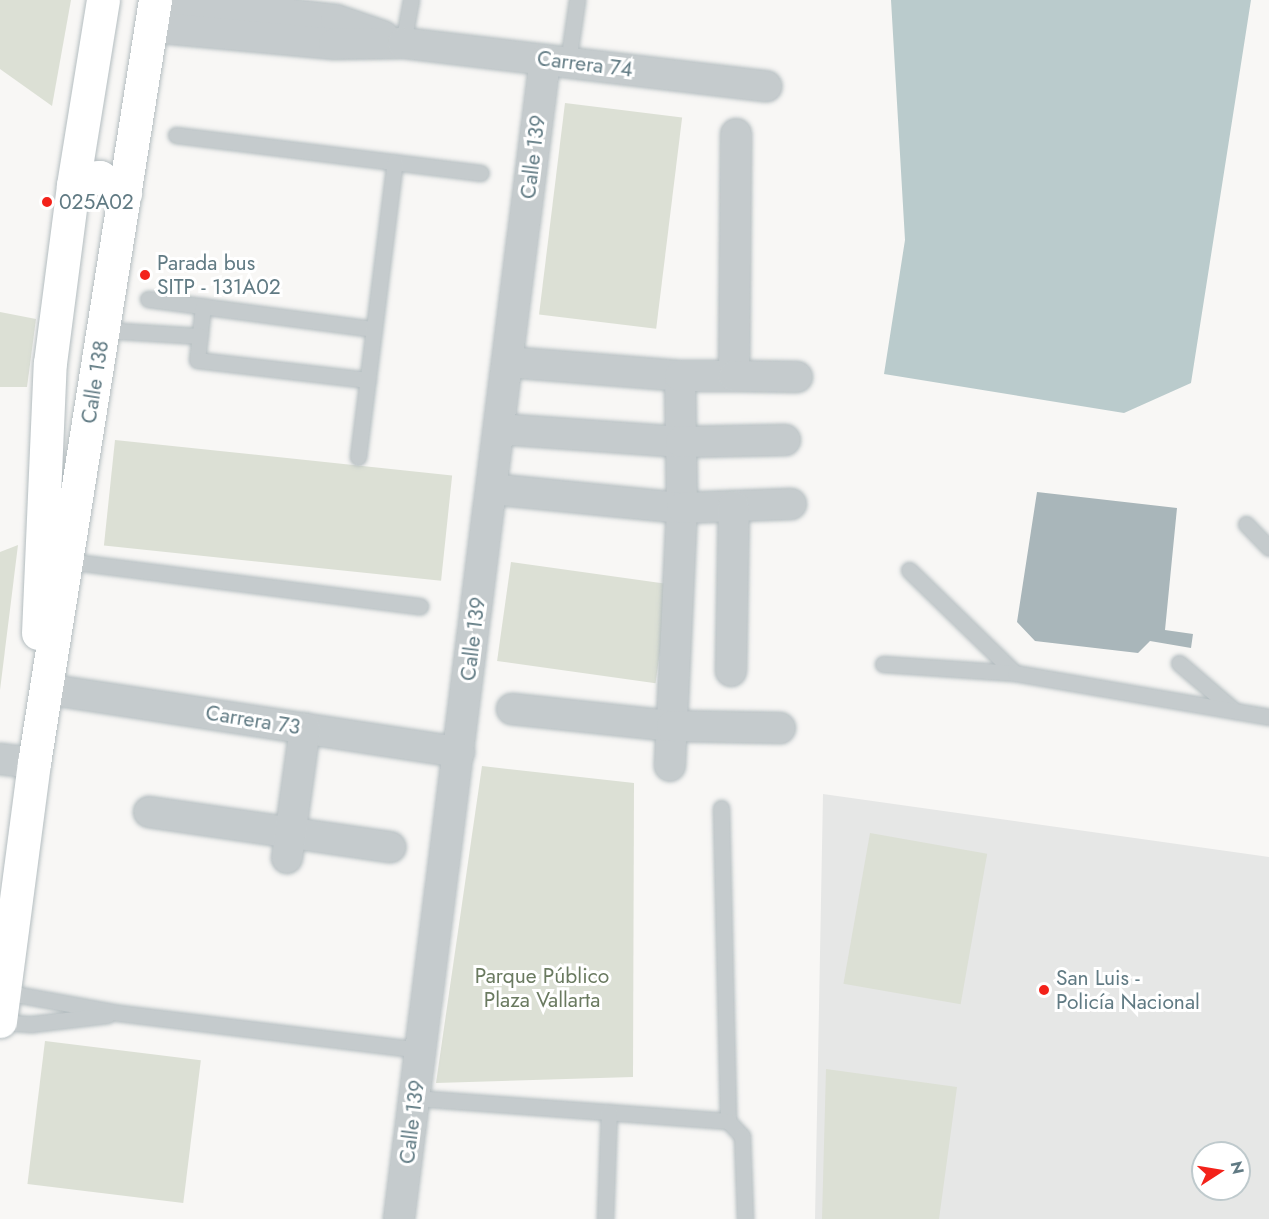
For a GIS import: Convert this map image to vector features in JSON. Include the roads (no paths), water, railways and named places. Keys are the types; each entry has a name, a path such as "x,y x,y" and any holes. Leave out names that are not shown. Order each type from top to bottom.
{"main road":[{"name":"Calle 138","path":"34,763 50,363 72,185 103,0"},
{"name":"Calle 138","path":"1,1012 34,763 104,330 151,7"},
{"path":"72,185 86,178 100,177 125,193"}],"street":[{"name":"Carrera 74","path":"151,7 334,45 403,44 766,86"},
{"name":"Calle 139","path":"399,1219 507,362 556,61"},
{"path":"734,376 736,134"},
{"path":"507,362 680,375 797,378"},
{"path":"670,766 682,508 680,375"},
{"path":"499,429 681,442 785,440"},
{"path":"491,489 682,508 791,504"},
{"path":"731,671 734,506"},
{"name":"Carrera 73","path":"46,688 459,752"},
{"path":"512,709 672,726 780,728"},
{"path":"289,845 305,728"},
{"path":"0,759 34,763"},
{"path":"149,812 289,845 390,847"}],"lane":[{"path":"403,44 411,0"},
{"path":"556,61 577,0"},
{"path":"176,135 481,173"},
{"path":"358,457 395,162"},
{"path":"148,299 374,329"},
{"path":"203,306 197,360 368,380"},
{"path":"104,330 200,336"},
{"path":"1246,524 1269,548"},
{"path":"67,561 420,606"},
{"path":"909,570 1015,673"},
{"path":"1179,663 1238,713"},
{"path":"883,664 1015,673 1269,717"},
{"path":"720,808 728,1121 742,1136 745,1219"},
{"path":"1,1012 32,1024 119,1013"},
{"path":"1,1012 119,1013 421,1050"},
{"path":"415,1098 728,1121"},
{"path":"604,1219 609,1112"}],"place":[{"name":"025A02","path":"47,202"},
{"name":"Parada bus SITP - 131A02","path":"145,275"},
{"name":"San Luis - Policía Nacional","path":"1044,990"}],"park label":[{"name":"Parque Público Plaza Vallarta","path":"542,988"}]}
